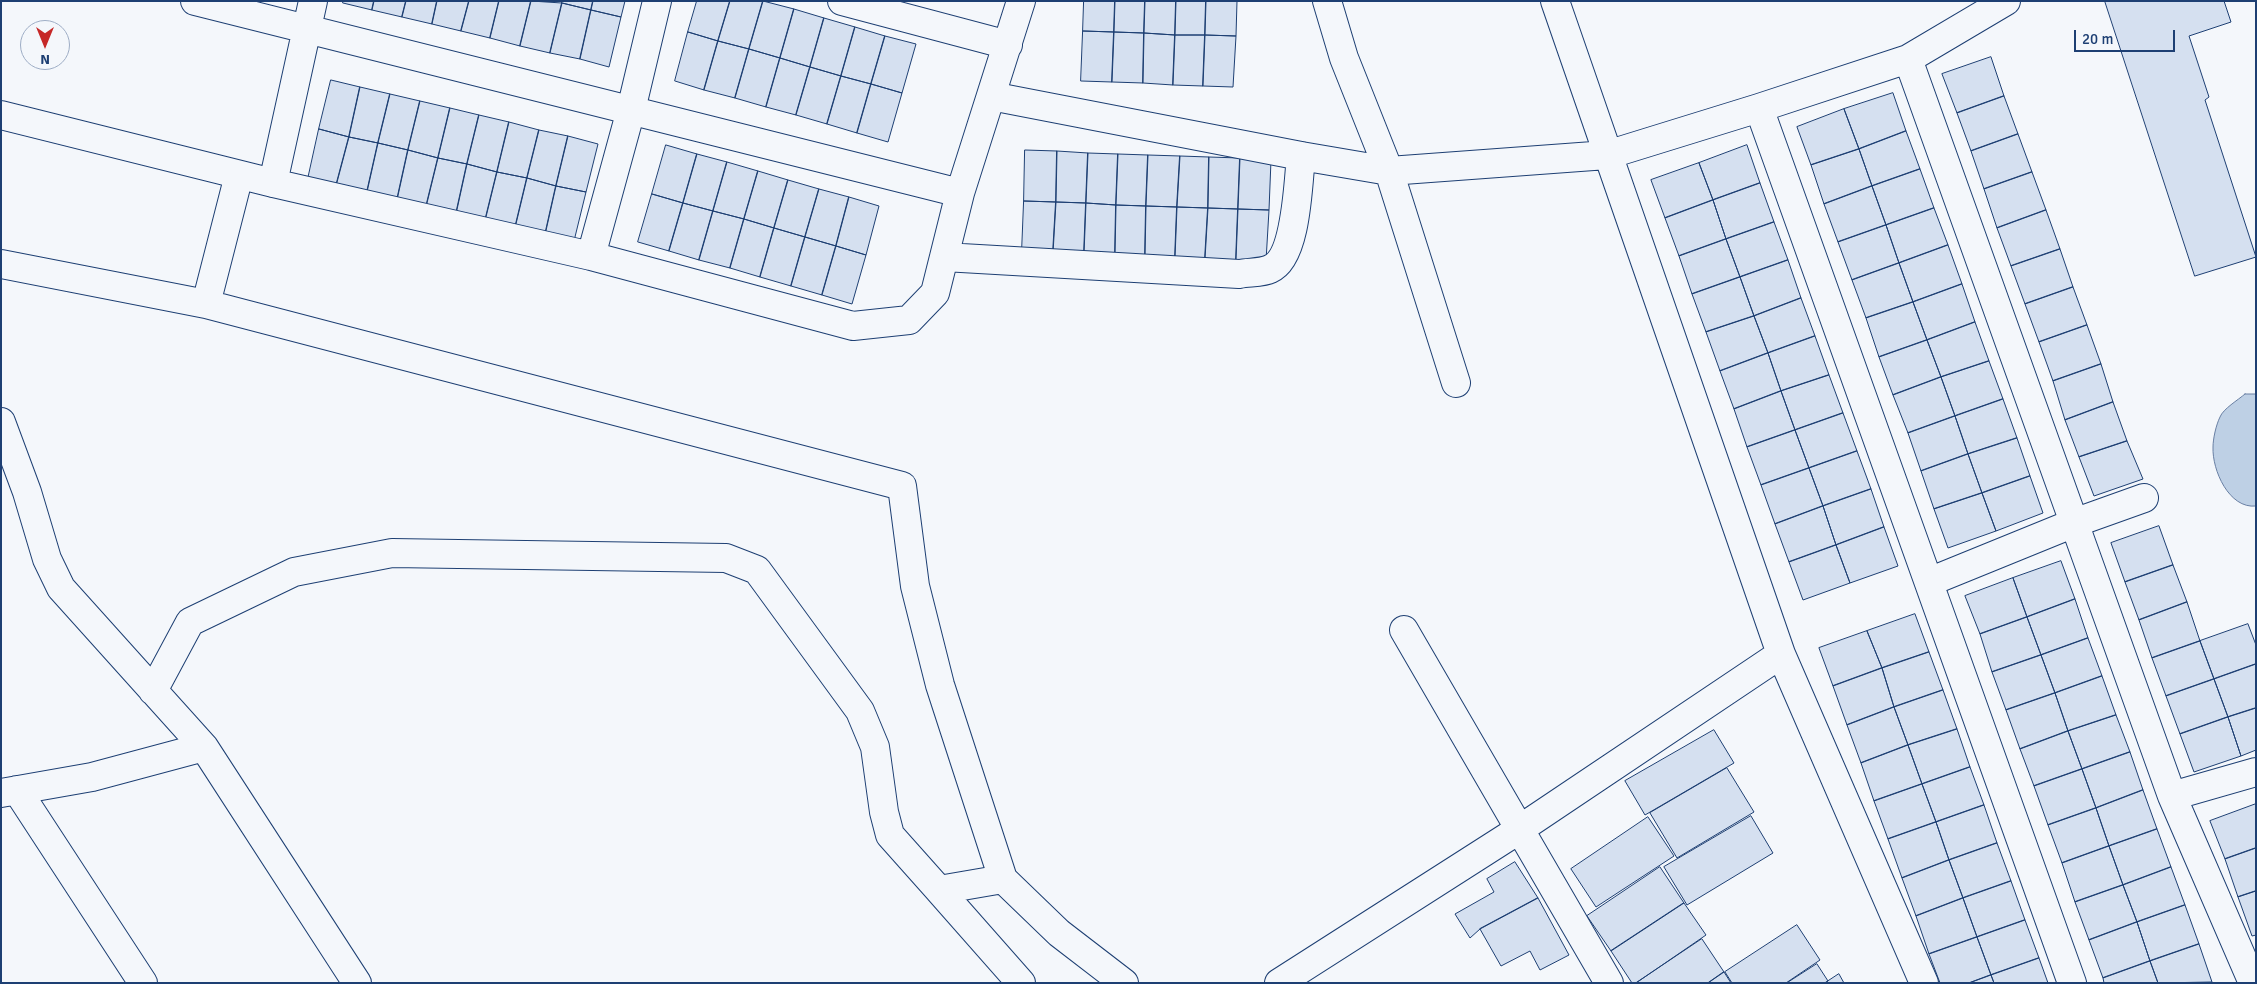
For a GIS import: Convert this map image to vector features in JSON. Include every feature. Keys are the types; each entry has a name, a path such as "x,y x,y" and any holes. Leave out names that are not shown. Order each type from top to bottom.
{"street":[{"path":"195,1 960,193"},
{"path":"273,184 313,1"},
{"path":"591,256 657,1"},
{"path":"842,1 1008,45"},
{"path":"1,115 273,184 591,256 854,326 909,320 935,292 960,193 1022,1"},
{"path":"1327,1 1344,58 1389,170 1456,383"},
{"path":"1555,1 1781,654 1924,983"},
{"path":"991,96 1301,156 1389,170 1607,155 1908,59 2006,1"},
{"path":"1908,59 2172,796 2254,983"},
{"path":"1759,108 2072,983"},
{"path":"944,256 1240,274 1271,269 1285,255 1292,231 1301,156"},
{"path":"206,304 239,175"},
{"path":"1,264 206,304 902,486 914,586 935,667 1003,879 1058,933 1124,983"},
{"path":"1,422 27,492 47,559 61,588 204,747 357,983"},
{"path":"1929,582 2074,523 2144,498"},
{"path":"153,691 190,622 294,572 392,553 726,558 757,570 860,711 875,747 884,812 890,835 1020,983"},
{"path":"1404,630 1609,983"},
{"path":"1279,983 1520,829 1781,654"},
{"path":"143,983 9,792 92,777 204,747"},
{"path":"2172,796 2256,772"},
{"path":"939,890 1003,879"}],"water":[{"path":"2245,394 2256,394 2256,506 2246,505 2230,495 2219,477 2213,456 2214,436 2220,417 2227,408"}],"building":[{"path":"343,1 374,1 372,10 343,3"},
{"path":"374,1 406,1 402,17 372,10"},
{"path":"406,1 437,1 432,24 402,17"},
{"path":"437,1 469,1 461,31 432,24"},
{"path":"469,1 499,1 490,38 461,31"},
{"path":"499,1 531,1 520,46 490,38"},
{"path":"531,1 562,3 550,53 520,46"},
{"path":"562,1 593,1 591,10 562,3"},
{"path":"593,1 625,1 621,17 591,10"},
{"path":"697,1 730,1 718,41 688,32"},
{"path":"730,1 763,1 749,49 718,41"},
{"path":"763,1 794,9 780,58 749,49"},
{"path":"1084,1 1115,1 1114,32 1083,31"},
{"path":"1115,1 1145,1 1144,33 1114,32"},
{"path":"1145,1 1176,1 1175,35 1144,33"},
{"path":"1176,1 1206,1 1205,35 1175,35"},
{"path":"1206,1 1237,1 1236,36 1205,35"},
{"path":"2105,1 2224,1 2231,22 2189,36 2209,97 2205,100 2256,257 2195,276"},
{"path":"562,3 591,10 580,59 550,53"},
{"path":"794,9 824,18 810,67 780,58"},
{"path":"591,10 621,17 609,67 580,59"},
{"path":"824,18 855,27 841,76 810,67"},
{"path":"855,27 885,36 871,84 841,76"},
{"path":"1083,31 1114,32 1112,82 1081,81"},
{"path":"688,32 718,41 704,90 675,81"},
{"path":"1114,32 1144,33 1143,83 1112,82"},
{"path":"1144,33 1175,35 1173,85 1143,83"},
{"path":"1175,35 1205,35 1203,86 1173,85"},
{"path":"1205,35 1236,36 1233,87 1203,86"},
{"path":"885,36 916,44 902,93 871,84"},
{"path":"718,41 749,49 735,98 704,90"},
{"path":"749,49 780,58 766,107 735,98"},
{"path":"1991,57 2004,96 1957,113 1942,74"},
{"path":"780,58 810,67 796,115 766,107"},
{"path":"810,67 841,76 827,124 796,115"},
{"path":"841,76 871,84 857,133 827,124"},
{"path":"331,80 360,87 349,137 319,129"},
{"path":"871,84 902,93 888,142 857,133"},
{"path":"360,87 390,94 378,143 349,137"},
{"path":"1893,93 1906,131 1859,149 1844,109"},
{"path":"390,94 420,101 408,150 378,143"},
{"path":"2004,96 2018,134 1971,151 1957,113"},
{"path":"420,101 450,108 438,158 408,150"},
{"path":"450,108 479,115 467,164 438,158"},
{"path":"1844,109 1859,149 1811,165 1797,127"},
{"path":"479,115 509,122 497,172 467,164"},
{"path":"509,122 539,130 527,178 497,172"},
{"path":"319,129 349,137 336,186 308,179"},
{"path":"539,130 568,136 556,186 527,178"},
{"path":"1906,131 1920,169 1872,186 1859,149"},
{"path":"2018,134 2032,172 1984,189 1971,151"},
{"path":"568,136 598,144 586,192 556,186"},
{"path":"349,137 378,143 367,192 336,186"},
{"path":"378,143 408,150 397,200 367,192"},
{"path":"666,145 697,154 683,203 652,194"},
{"path":"1747,145 1760,183 1713,200 1699,163"},
{"path":"1859,149 1872,186 1824,204 1811,165"},
{"path":"408,150 438,158 426,207 397,200"},
{"path":"1025,150 1057,151 1056,202 1024,201"},
{"path":"1057,151 1088,153 1086,203 1056,202"},
{"path":"1088,153 1118,154 1116,205 1086,203"},
{"path":"697,154 727,162 713,211 683,203"},
{"path":"1118,154 1148,155 1146,206 1116,205"},
{"path":"1148,155 1180,156 1177,207 1146,206"},
{"path":"1180,156 1209,157 1208,208 1177,207"},
{"path":"1209,157 1240,158 1238,209 1208,208"},
{"path":"438,158 467,164 456,214 426,207"},
{"path":"1240,158 1271,160 1269,210 1238,209"},
{"path":"727,162 758,171 744,219 713,211"},
{"path":"1699,163 1713,200 1665,218 1651,180"},
{"path":"467,164 497,172 485,221 456,214"},
{"path":"1920,169 1934,208 1886,225 1872,186"},
{"path":"758,171 788,180 774,228 744,219"},
{"path":"497,172 527,178 515,228 485,221"},
{"path":"2032,172 2046,210 1997,228 1984,189"},
{"path":"527,178 556,186 545,235 515,228"},
{"path":"788,180 819,189 805,237 774,228"},
{"path":"1760,183 1774,222 1726,239 1713,200"},
{"path":"556,186 586,192 574,241 545,235"},
{"path":"1872,186 1886,225 1838,242 1824,204"},
{"path":"819,189 849,197 836,246 805,237"},
{"path":"652,194 683,203 669,251 638,242"},
{"path":"849,197 879,206 866,255 836,246"},
{"path":"1713,200 1726,239 1679,256 1665,218"},
{"path":"1024,201 1056,202 1053,253 1022,251"},
{"path":"1056,202 1086,203 1084,254 1053,253"},
{"path":"683,203 713,211 699,260 669,251"},
{"path":"1086,203 1116,205 1115,255 1084,254"},
{"path":"1116,205 1146,206 1145,257 1115,255"},
{"path":"1146,206 1177,207 1175,258 1145,257"},
{"path":"1177,207 1208,208 1205,259 1175,258"},
{"path":"1208,208 1238,209 1236,260 1205,259"},
{"path":"1934,208 1948,245 1899,263 1886,225"},
{"path":"1238,209 1269,210 1266,261 1236,260"},
{"path":"2046,210 2060,249 2011,266 1997,228"},
{"path":"713,211 744,219 730,268 699,260"},
{"path":"744,219 774,228 760,277 730,268"},
{"path":"1774,222 1788,260 1740,277 1726,239"},
{"path":"1886,225 1899,263 1852,280 1838,242"},
{"path":"774,228 805,237 791,286 760,277"},
{"path":"805,237 836,246 822,295 791,286"},
{"path":"1726,239 1740,277 1692,294 1679,256"},
{"path":"1948,245 1962,284 1913,302 1899,263"},
{"path":"836,246 866,255 852,304 822,295"},
{"path":"2060,249 2073,287 2025,304 2011,266"},
{"path":"1788,260 1801,298 1754,316 1740,277"},
{"path":"1899,263 1913,302 1866,318 1852,280"},
{"path":"1740,277 1754,316 1706,332 1692,294"},
{"path":"1962,284 1975,322 1927,340 1913,302"},
{"path":"2073,287 2087,325 2039,342 2025,304"},
{"path":"1801,298 1815,336 1768,353 1754,316"},
{"path":"1913,302 1927,340 1879,357 1866,318"},
{"path":"1754,316 1768,353 1720,371 1706,332"},
{"path":"1975,322 1989,361 1941,377 1927,340"},
{"path":"2087,325 2101,364 2053,381 2039,342"},
{"path":"1815,336 1829,375 1781,391 1768,353"},
{"path":"1927,340 1941,377 1893,395 1879,357"},
{"path":"1768,353 1781,391 1734,409 1720,371"},
{"path":"1989,361 2003,399 1955,416 1941,377"},
{"path":"2101,364 2113,402 2065,420 2053,381"},
{"path":"1829,375 1843,413 1795,430 1781,391"},
{"path":"1941,377 1955,416 1908,433 1893,395"},
{"path":"1781,391 1795,430 1747,447 1734,409"},
{"path":"2003,399 2017,438 1968,454 1955,416"},
{"path":"2113,402 2127,441 2079,457 2065,420"},
{"path":"1843,413 1857,451 1809,468 1795,430"},
{"path":"1955,416 1968,454 1921,471 1908,433"},
{"path":"1795,430 1809,468 1761,485 1747,447"},
{"path":"2017,438 2030,476 1982,493 1968,454"},
{"path":"2127,441 2143,479 2094,496 2079,457"},
{"path":"1857,451 1871,489 1823,506 1809,468"},
{"path":"1968,454 1982,493 1934,509 1921,471"},
{"path":"1809,468 1823,506 1775,524 1761,485"},
{"path":"2030,476 2043,513 1996,531 1982,493"},
{"path":"1871,489 1884,527 1836,545 1823,506"},
{"path":"1982,493 1996,531 1948,548 1934,509"},
{"path":"1823,506 1836,545 1789,562 1775,524"},
{"path":"2159,526 2173,565 2125,582 2111,543"},
{"path":"1884,527 1898,566 1850,583 1836,545"},
{"path":"1836,545 1850,583 1803,600 1789,562"},
{"path":"2061,561 2075,599 2027,617 2013,578"},
{"path":"2173,565 2187,602 2139,620 2125,582"},
{"path":"2013,578 2027,617 1980,634 1965,596"},
{"path":"2075,599 2088,638 2041,655 2027,617"},
{"path":"2187,602 2200,641 2152,658 2139,620"},
{"path":"1915,614 1929,652 1882,668 1867,631"},
{"path":"2027,617 2041,655 1992,672 1980,634"},
{"path":"2248,624 2256,645 2256,664 2214,679 2200,641"},
{"path":"1867,631 1882,668 1833,686 1819,648"},
{"path":"2088,638 2102,676 2055,693 2041,655"},
{"path":"2200,641 2214,679 2166,696 2152,658"},
{"path":"1929,652 1943,690 1894,707 1882,668"},
{"path":"2041,655 2055,693 2006,710 1992,672"},
{"path":"2256,664 2256,708 2228,717 2214,679"},
{"path":"1882,668 1894,707 1847,725 1833,686"},
{"path":"2102,676 2116,715 2068,731 2055,693"},
{"path":"2214,679 2228,717 2180,734 2166,696"},
{"path":"1943,690 1957,729 1908,745 1894,707"},
{"path":"2055,693 2068,731 2020,749 2006,710"},
{"path":"1894,707 1908,745 1861,763 1847,725"},
{"path":"2256,708 2256,750 2241,756 2228,717"},
{"path":"2116,715 2130,752 2082,769 2068,731"},
{"path":"2228,717 2241,756 2194,772 2180,734"},
{"path":"1957,729 1970,767 1922,784 1908,745"},
{"path":"1714,730 1734,763 1645,815 1625,781"},
{"path":"2068,731 2082,769 2034,786 2020,749"},
{"path":"1908,745 1922,784 1874,801 1861,763"},
{"path":"2130,752 2143,790 2096,808 2082,769"},
{"path":"1970,767 1984,805 1936,822 1922,784"},
{"path":"1727,768 1754,812 1677,858 1650,813"},
{"path":"2082,769 2096,808 2048,825 2034,786"},
{"path":"1922,784 1936,822 1888,839 1874,801"},
{"path":"2143,790 2157,829 2109,846 2096,808"},
{"path":"2256,804 2256,848 2225,859 2210,821"},
{"path":"1984,805 1997,843 1949,860 1936,822"},
{"path":"2096,808 2109,846 2062,863 2048,825"},
{"path":"1751,816 1773,853 1687,905 1664,867"},
{"path":"1648,817 1674,856 1596,907 1571,869"},
{"path":"1936,822 1949,860 1902,878 1888,839"},
{"path":"2157,829 2171,867 2123,885 2109,846"},
{"path":"1997,843 2011,881 1963,898 1949,860"},
{"path":"2109,846 2123,885 2075,902 2062,863"},
{"path":"2256,848 2256,891 2238,897 2225,859"},
{"path":"1949,860 1963,898 1916,916 1902,878"},
{"path":"1515,862 1538,898 1480,929 1470,938 1455,914 1494,892 1487,879"},
{"path":"1660,867 1684,903 1611,951 1587,916"},
{"path":"2171,867 2185,905 2137,922 2123,885"},
{"path":"2011,881 2025,920 1977,937 1963,898"},
{"path":"2123,885 2137,922 2089,940 2075,902"},
{"path":"2256,891 2256,935 2252,936 2238,897"},
{"path":"1538,898 1569,955 1540,970 1530,951 1501,966 1480,929"},
{"path":"1963,898 1977,937 1929,954 1916,916"},
{"path":"1684,903 1706,935 1636,983 1632,983 1611,951"},
{"path":"2185,905 2199,944 2150,961 2137,922"},
{"path":"2025,920 2039,958 1991,975 1977,937"},
{"path":"2137,922 2150,961 2103,978 2089,940"},
{"path":"1797,925 1820,960 1786,983 1732,983 1725,972"},
{"path":"1977,937 1991,975 1969,983 1940,983 1929,954"},
{"path":"1702,939 1724,972 1708,983 1636,983"},
{"path":"2199,944 2212,982 2158,983 2150,961"},
{"path":"2039,958 2048,983 1994,983 1991,975"},
{"path":"2150,961 2158,983 2104,983 2103,978"},
{"path":"1817,964 1828,981 1825,983 1787,983"},
{"path":"1724,972 1731,983 1708,983"},
{"path":"1839,974 1844,983 1825,983"},
{"path":"1991,975 1994,983 1969,983"}]}
